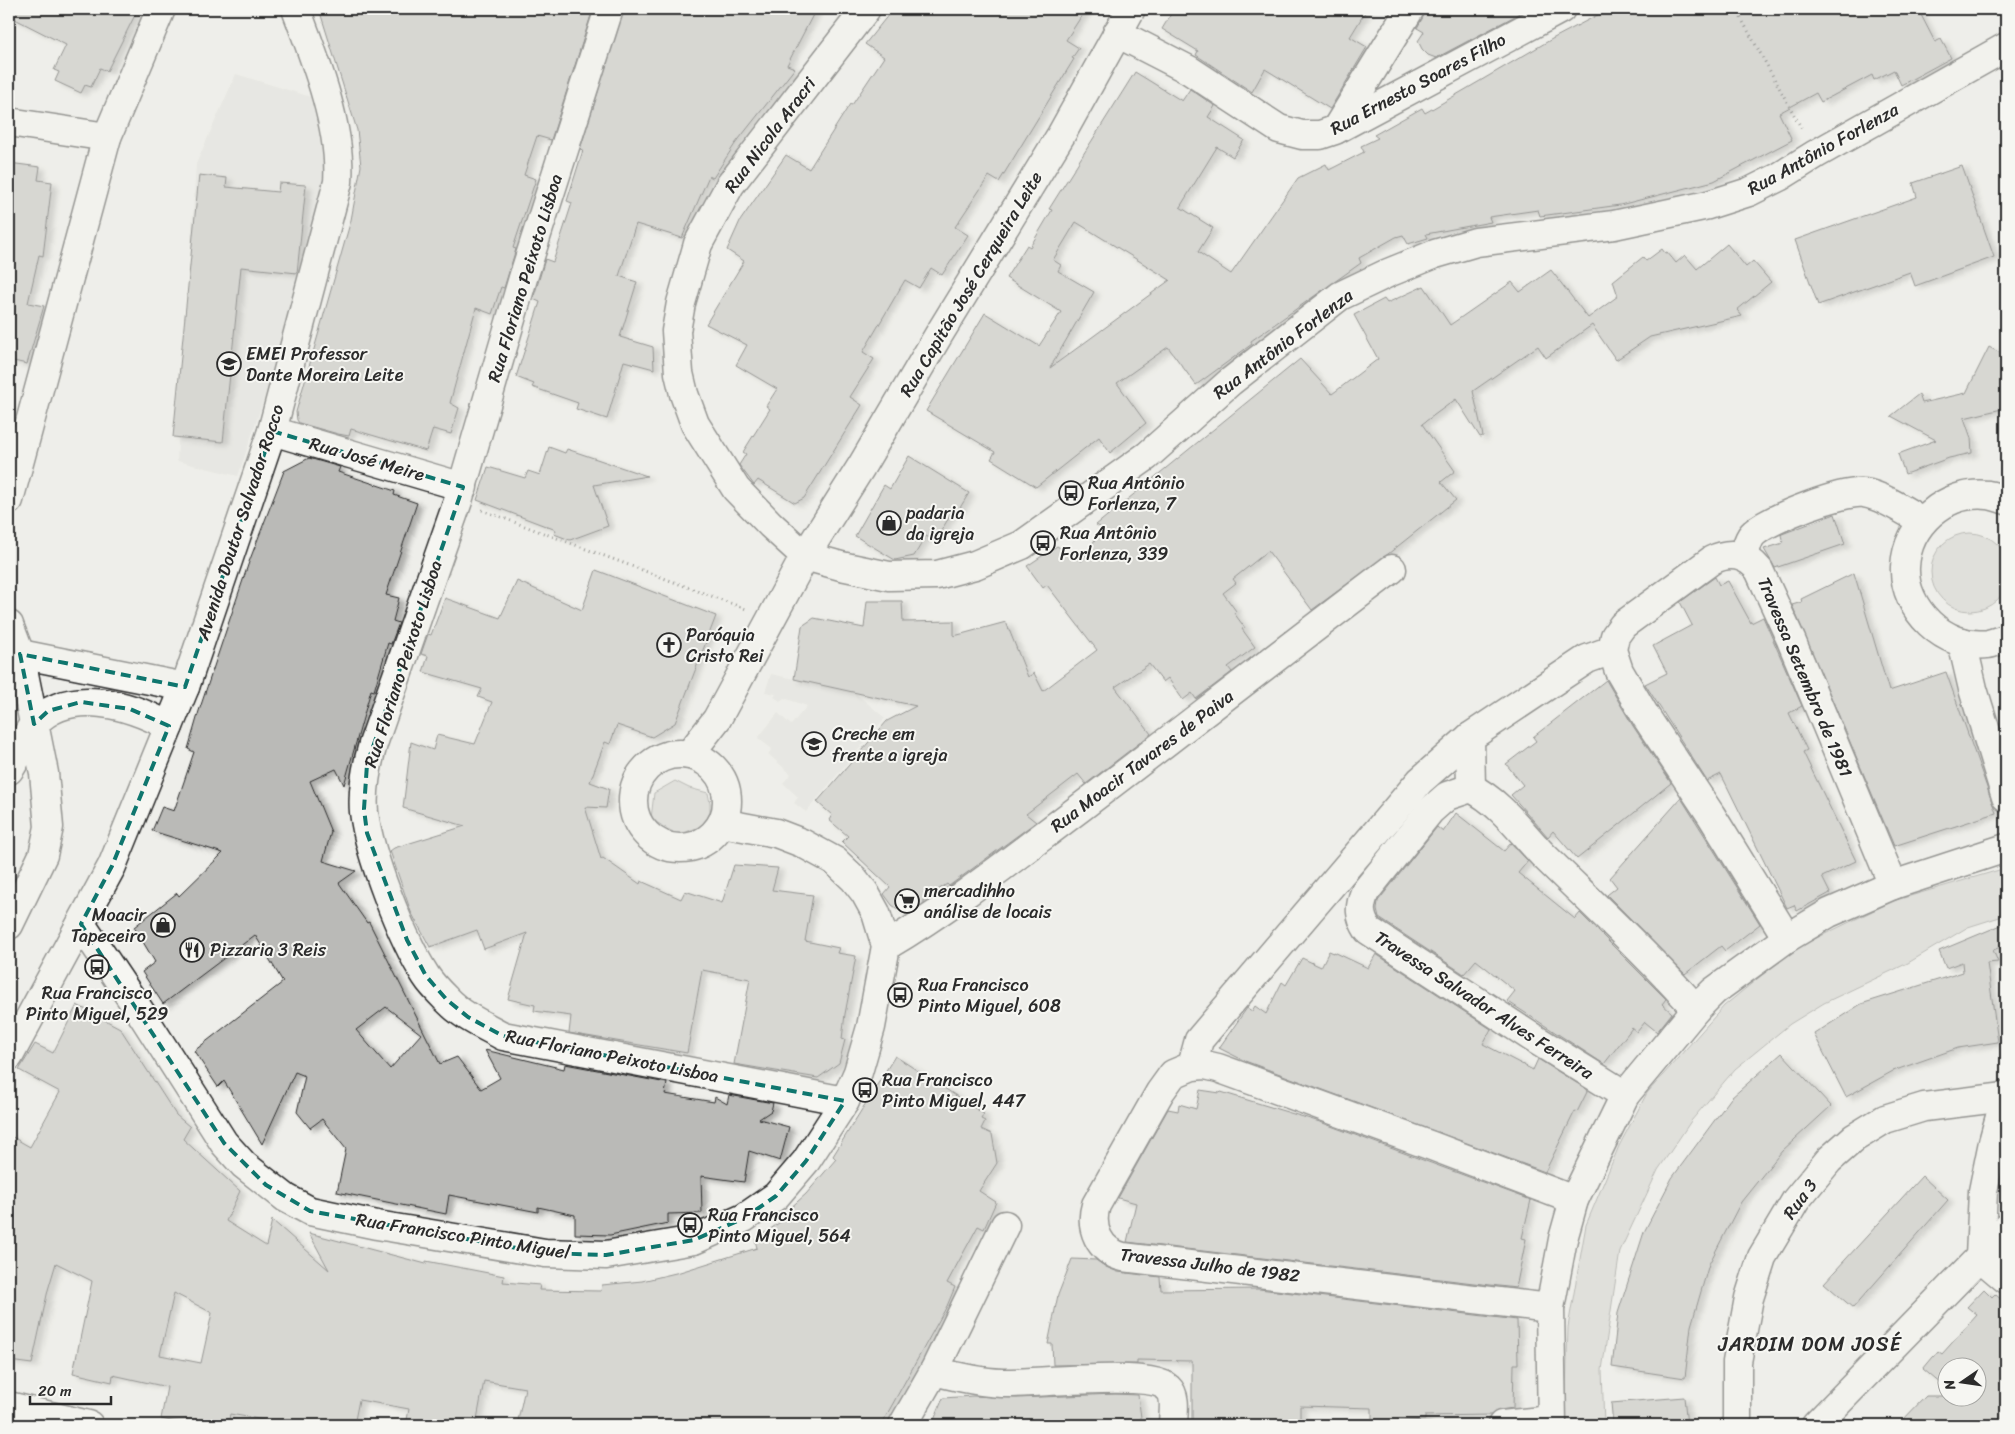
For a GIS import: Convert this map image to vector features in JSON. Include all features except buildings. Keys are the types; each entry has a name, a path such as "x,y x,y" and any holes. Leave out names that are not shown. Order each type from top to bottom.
{"street":[{"path":"9,500 107,137 160,9"},
{"name":"Avenida Doutor Salvador Rocco","path":"9,1056 112,866 185,687 272,431 338,182 340,163 331,116 312,50 296,9"},
{"name":"Rua Floriano Peixoto Lisboa","path":"609,9 523,278 460,494 367,764 364,809 367,833 387,893 407,940 426,976 447,1000 468,1018 503,1036 845,1100"},
{"name":"Rua Nicola Aracri","path":"805,556 736,489 695,424 684,394 679,373 676,331 681,303 698,244 730,185 866,9"},
{"name":"Rua Capitão José Cerqueira Leite","path":"805,556 861,467 938,336 1061,135 1131,9"},
{"path":"1335,130 1410,9"},
{"name":"Rua Ernesto Soares Filho","path":"1117,33 1189,70 1279,129 1302,135 1320,135 1335,130 1561,9"},
{"name":"Rua Antônio Forlenza","path":"805,556 889,576 937,575 975,565 1022,545 1147,456 1230,382 1340,296 1380,276 1435,254 1476,242 1614,225 1708,206 1749,192 1779,177 1816,154 2006,47"},
{"path":"9,122 86,132 107,137"},
{"name":"Rua José Meire","path":"272,431 460,494"},
{"path":"1787,938 1619,672 1612,650 1615,636 1623,625 1712,560 1727,555 1744,557 1752,534 1797,510 1851,492 1866,493 1922,521"},
{"path":"2006,500 1987,495 1963,496 1940,505 1922,521 1910,543 1905,568 1909,593 1921,615 1939,632 1962,642 1986,644 2006,639"},
{"path":"689,755 717,719 805,556"},
{"name":"Travessa Setembro de 1981","path":"1744,557 1752,561 1760,570 1768,586 1893,885"},
{"name":"Rua Moacir Tavares de Paiva","path":"886,946 946,908 990,876 1191,725 1392,569"},
{"path":"9,625 20,654 44,773 49,827 43,855 9,925"},
{"path":"1962,642 1973,689 2006,797"},
{"path":"1574,1200 1218,1068 1205,1065 1192,1066 1199,1040 1420,781 1470,737 1588,659 1612,650"},
{"path":"20,654 185,687"},
{"path":"9,770 16,761 34,724 48,711 66,704 81,702 130,709 150,716 169,726"},
{"path":"1470,737 1471,788 1496,806 1649,958 1696,1009"},
{"path":"673,755 689,755 703,760 714,769 722,781 726,795 727,810 722,824 712,836 699,845 684,848 667,847 653,840 642,829 635,814 633,798 637,783 645,769 658,760 673,755"},
{"name":"Travessa Salvador Alves Ferreira","path":"1471,788 1447,796 1430,811 1365,892 1360,904 1363,922 1368,930 1390,945 1530,1036 1625,1094"},
{"name":"Rua Francisco Pinto Miguel","path":"81,924 143,1016 224,1143 244,1166 266,1185 286,1198 310,1211 377,1225 545,1253 606,1255 694,1240 744,1218 776,1196 806,1161 845,1100 858,1072 871,1027 886,946 876,913 865,893 854,879 835,862 802,843 776,833 722,824"},
{"path":"1502,1425 1552,1423 1550,1308 1563,1239 1574,1200 1625,1094 1696,1009 1714,991 1787,938 1830,913 1893,885 2006,848"},
{"name":"Travessa Julho de 1982","path":"1192,1066 1173,1074 1160,1092 1096,1205 1093,1214 1096,1234 1107,1251 1123,1257 1152,1261 1270,1273 1550,1308"},
{"path":"1980,1257 1983,1191 1993,1142 2006,1096"},
{"name":"Rua 3","path":"1737,1425 1736,1362 1749,1298 1762,1257 1796,1200 1836,1155 1854,1138 1885,1119 1924,1107 2006,1096"},
{"path":"903,1425 934,1371 1005,1225"},
{"path":"1816,1425 2006,1228"},
{"path":"1980,1257 2006,1279"},
{"path":"934,1371 973,1380 1001,1383 1147,1380 1163,1384 1168,1388 1172,1395 1173,1425"},
{"path":"9,1406 89,1425"}],"path":[{"path":"1736,9 1816,154"},
{"path":"460,494 772,619"}],"highlighted area":[{"path":"272,431 463,487 367,764 364,809 367,833 407,940 426,976 447,1000 468,1017 503,1036 845,1101 806,1161 776,1196 744,1218 694,1240 606,1255 545,1253 310,1211 266,1185 224,1143 81,924 112,866 169,726 130,709 81,702 48,711 34,724 20,654 185,687"}],"shaded area":[{"name":"EMEI Professor Dante Moreira Leite","path":"236,74 321,100 324,160 320,221 308,267 238,476 177,461 196,164"},
{"path":"1970,533 1985,536 1997,545 2006,557 2009,572 2006,587 1997,599 1985,608 1970,611 1955,608 1943,599 1934,587 1931,572 1934,557 1943,545 1955,536"},
{"name":"Creche em frente a igreja","path":"771,674 854,692 885,718 806,812 794,803 798,797 783,783 791,774 768,754 772,749 758,738 778,713 791,725 807,706 784,698 780,701 774,697 776,694 765,692"},
{"path":"675,781 689,788 708,793 710,823 678,835 651,819 654,793"},
{"path":"2006,868 2006,915 1968,927 1908,963 1824,1003 1790,1024 1735,1069 1691,1121 1658,1170 1620,1251 1602,1370 1604,1425 1565,1425 1568,1327 1586,1225 1619,1146 1647,1093 1724,1006 1794,949 1893,901"}],"place":[{"name":"EMEI Professor Dante Moreira Leite","path":"229,364"},
{"name":"Rua Antônio Forlenza, 7","path":"1071,493"},
{"name":"padaria da igreja","path":"889,523"},
{"name":"Rua Antônio Forlenza, 339","path":"1043,543"},
{"name":"Paróquia Cristo Rei","path":"669,645"},
{"name":"Creche em frente a igreja","path":"814,744"},
{"name":"mercadihho análise de locais","path":"907,901"},
{"name":"Moacir Tapeceiro","path":"163,925"},
{"name":"Pizzaria 3 Reis","path":"192,950"},
{"name":"Rua Francisco Pinto Miguel, 529","path":"97,967"},
{"name":"Rua Francisco Pinto Miguel, 608","path":"900,995"},
{"name":"Rua Francisco Pinto Miguel, 447","path":"865,1090"},
{"name":"Rua Francisco Pinto Miguel, 564","path":"690,1225"}],"district":[{"name":"JARDIM DOM JOSÉ","path":"1810,1344"}]}
